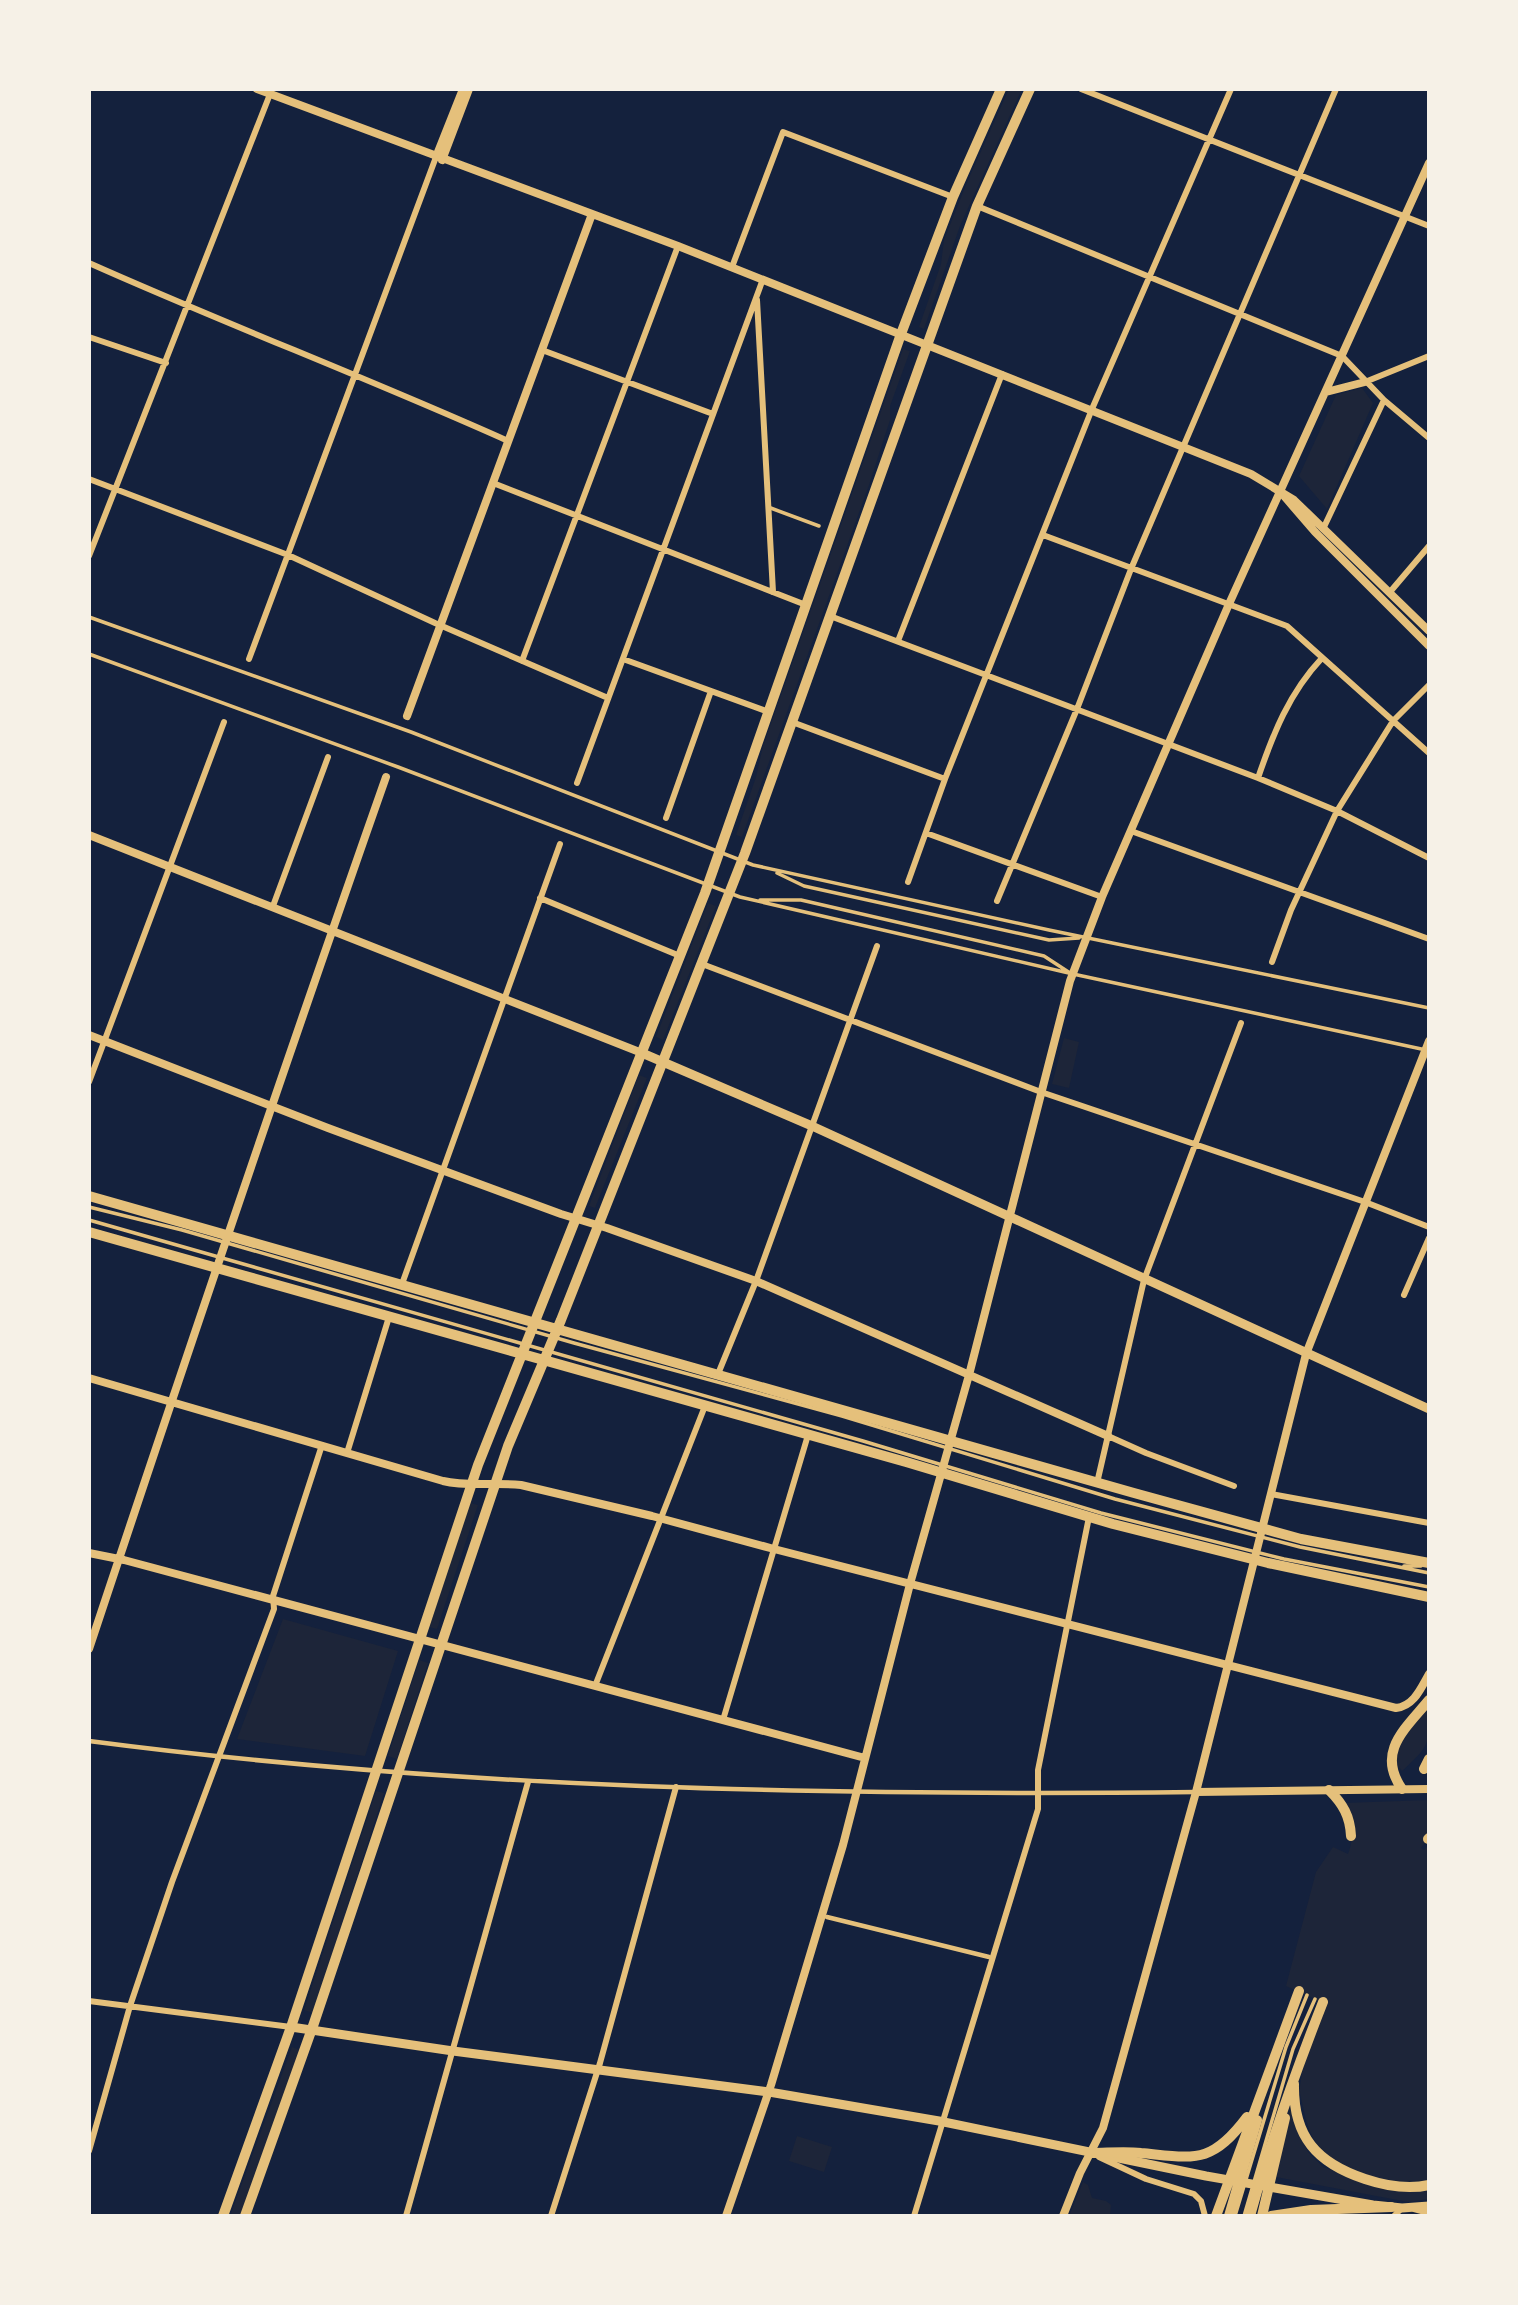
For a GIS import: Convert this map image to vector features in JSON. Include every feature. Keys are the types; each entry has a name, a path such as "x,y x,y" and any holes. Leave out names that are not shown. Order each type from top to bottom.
{"main road":[{"path":"223,2216 291,2027 472,1484 720,853 901,334 953,197 1001,89"},
{"path":"245,2216 312,2030 513,1434 556,1333 729,894 977,206 1030,89"},
{"path":"642,1053 812,1126 1429,1409"},
{"path":"89,1196 227,1239 402,1284 556,1333 718,1374 949,1444 1097,1483 1261,1532 1429,1565"},
{"path":"89,1232 218,1263 390,1317 546,1355 705,1406 942,1469 1089,1517 1429,1597"},
{"path":"1404,1789 1393,1773 1390,1762 1392,1750 1399,1737 1429,1700"},
{"path":"1329,1790 1348,1815 1351,1836"},
{"path":"1216,2216 1279,2042 1303,1993"},
{"path":"1250,2216 1271,2143 1319,2001"},
{"path":"291,2027 769,2092 943,2122 1206,2176 1399,2210"},
{"path":"1229,2216 1279,2042"},
{"path":"1295,2073 1295,2103 1301,2127 1318,2155 1340,2169 1378,2183 1405,2188 1429,2185"},
{"path":"1262,2216 1295,2073"},
{"path":"1091,2153 1138,2152 1175,2158 1205,2154 1227,2142 1255,2105"},
{"path":"1271,2216 1311,2210 1399,2210 1429,2206"}],"street":[{"path":"257,89 678,246 1251,474 1280,491 1324,527 1429,631"},
{"path":"249,659 463,89"},
{"path":"439,158 470,89"},
{"path":"1081,89 1429,226"},
{"path":"908,882 945,779 1092,410 1231,89"},
{"path":"997,901 1077,709 1131,569 1336,89"},
{"path":"89,556 271,92"},
{"path":"732,267 783,132 953,197"},
{"path":"726,2216 769,2092 844,1845 910,1584 969,1375 1073,974 1102,897 1230,604 1429,163"},
{"path":"977,206 1342,356 1384,400 1429,438"},
{"path":"407,716 592,214"},
{"path":"522,661 678,246"},
{"path":"89,263 186,307 356,374 508,441"},
{"path":"577,783 763,279"},
{"path":"757,296 773,592"},
{"path":"90,340 166,363"},
{"path":"542,349 713,414"},
{"path":"1326,392 1365,382 1429,356"},
{"path":"898,641 1002,373"},
{"path":"1324,527 1384,400"},
{"path":"89,479 288,555 608,698"},
{"path":"493,483 806,605"},
{"path":"1280,491 1315,532 1429,646"},
{"path":"1043,535 1287,626 1429,753"},
{"path":"1390,592 1429,546"},
{"path":"830,616 1258,778 1337,811 1429,858"},
{"path":"1258,778 1275,732 1293,696 1322,658"},
{"path":"623,659 769,712"},
{"path":"1272,962 1300,890 1337,811 1394,721 1429,685"},
{"path":"666,818 711,691"},
{"path":"89,1082 224,722"},
{"path":"792,722 945,779"},
{"path":"273,906 328,757"},
{"path":"89,1648 218,1263 386,777"},
{"path":"1131,831 1300,890 1429,939"},
{"path":"926,833 1102,897"},
{"path":"89,835 642,1053"},
{"path":"402,1284 560,844"},
{"path":"540,898 680,956"},
{"path":"718,1374 756,1281 877,946"},
{"path":"702,964 1041,1092 1365,1202 1429,1227"},
{"path":"1097,1483 1144,1280 1241,1023"},
{"path":"89,1035 576,1220 599,1225 756,1281 1146,1453 1234,1486"},
{"path":"1063,2216 1080,2173 1103,2128 1196,1792 1306,1353 1428,1047"},
{"path":"1404,1295 1429,1238"},
{"path":"347,1453 390,1317"},
{"path":"89,1378 443,1481 535,1488 661,1518 1396,1708 1404,1707 1416,1695 1429,1674"},
{"path":"596,1686 705,1406"},
{"path":"723,1720 808,1435"},
{"path":"89,2151 130,2006 172,1882 275,1601 273,1596 323,1445"},
{"path":"1271,1494 1429,1523"},
{"path":"914,2216 1038,1809 1038,1770 1089,1517"},
{"path":"89,1553 865,1758"},
{"path":"89,1741 219,1758 528,1782 857,1792 1429,1789"},
{"path":"406,2216 528,1782"},
{"path":"551,2216 598,2070 676,1787"},
{"path":"827,1917 989,1957"},
{"path":"89,2001 291,2027"},
{"path":"1091,2153 1146,2179 1189,2192 1201,2201 1205,2216"},
{"path":"1399,2210 1429,2213"}],"lane":[{"path":"768,507 819,526"},
{"path":"89,617 411,732 741,862 1086,938 1429,1008"},
{"path":"89,654 398,767 729,894 1073,974 1428,1047"},
{"path":"769,869 804,886 1049,940 1086,938"},
{"path":"751,900 800,900 1044,956 1073,974"},
{"path":"89,1207 227,1239 534,1326"},
{"path":"89,1220 218,1263 524,1350"},
{"path":"556,1333 842,1416 949,1444 1105,1496 1261,1532 1300,1547 1429,1573"},
{"path":"546,1355 942,1469 1255,1555 1429,1587"},
{"path":"1395,1565 1429,1565"},
{"path":"1235,2216 1303,1993"},
{"path":"1244,2216 1293,2049 1319,2001"}],"shaded area":[{"path":"1009,89 1022,89 960,226 924,329 919,327 941,264 944,240"},
{"path":"903,349 910,351 890,406 890,420 869,485 742,837 736,835 756,777 763,746"},
{"path":"1362,388 1373,403 1327,509 1299,476 1336,395"},
{"path":"708,903 716,906 663,1040 656,1037"},
{"path":"1064,1038 1079,1042 1069,1088 1052,1084"},
{"path":"639,1075 647,1078 595,1208 589,1206"},
{"path":"470,1503 478,1505 437,1629 429,1627"},
{"path":"283,1619 398,1651 365,1756 237,1739"},
{"path":"419,1660 428,1663 397,1759 388,1756"},
{"path":"1429,1704 1427,1742 1402,1771 1395,1763 1397,1747"},
{"path":"376,1791 384,1793 313,2013 304,2010"},
{"path":"1429,1800 1429,1838 1421,1848 1424,1850 1429,1845 1429,2181 1385,2180 1355,2172 1342,2165 1319,2147 1313,2138 1300,2086 1307,2055 1326,2004 1286,1986 1316,1872 1333,1847 1348,1854 1352,1840 1344,1803"},
{"path":"292,2047 300,2050 240,2216 230,2216"},
{"path":"1291,2104 1296,2128 1308,2152 1323,2167 1382,2188 1429,2188 1429,2199 1408,2202 1276,2177"},
{"path":"797,2136 832,2147 824,2172 789,2161"},
{"path":"1083,2182 1088,2185 1092,2198 1111,2205 1110,2216 1069,2216"}]}
